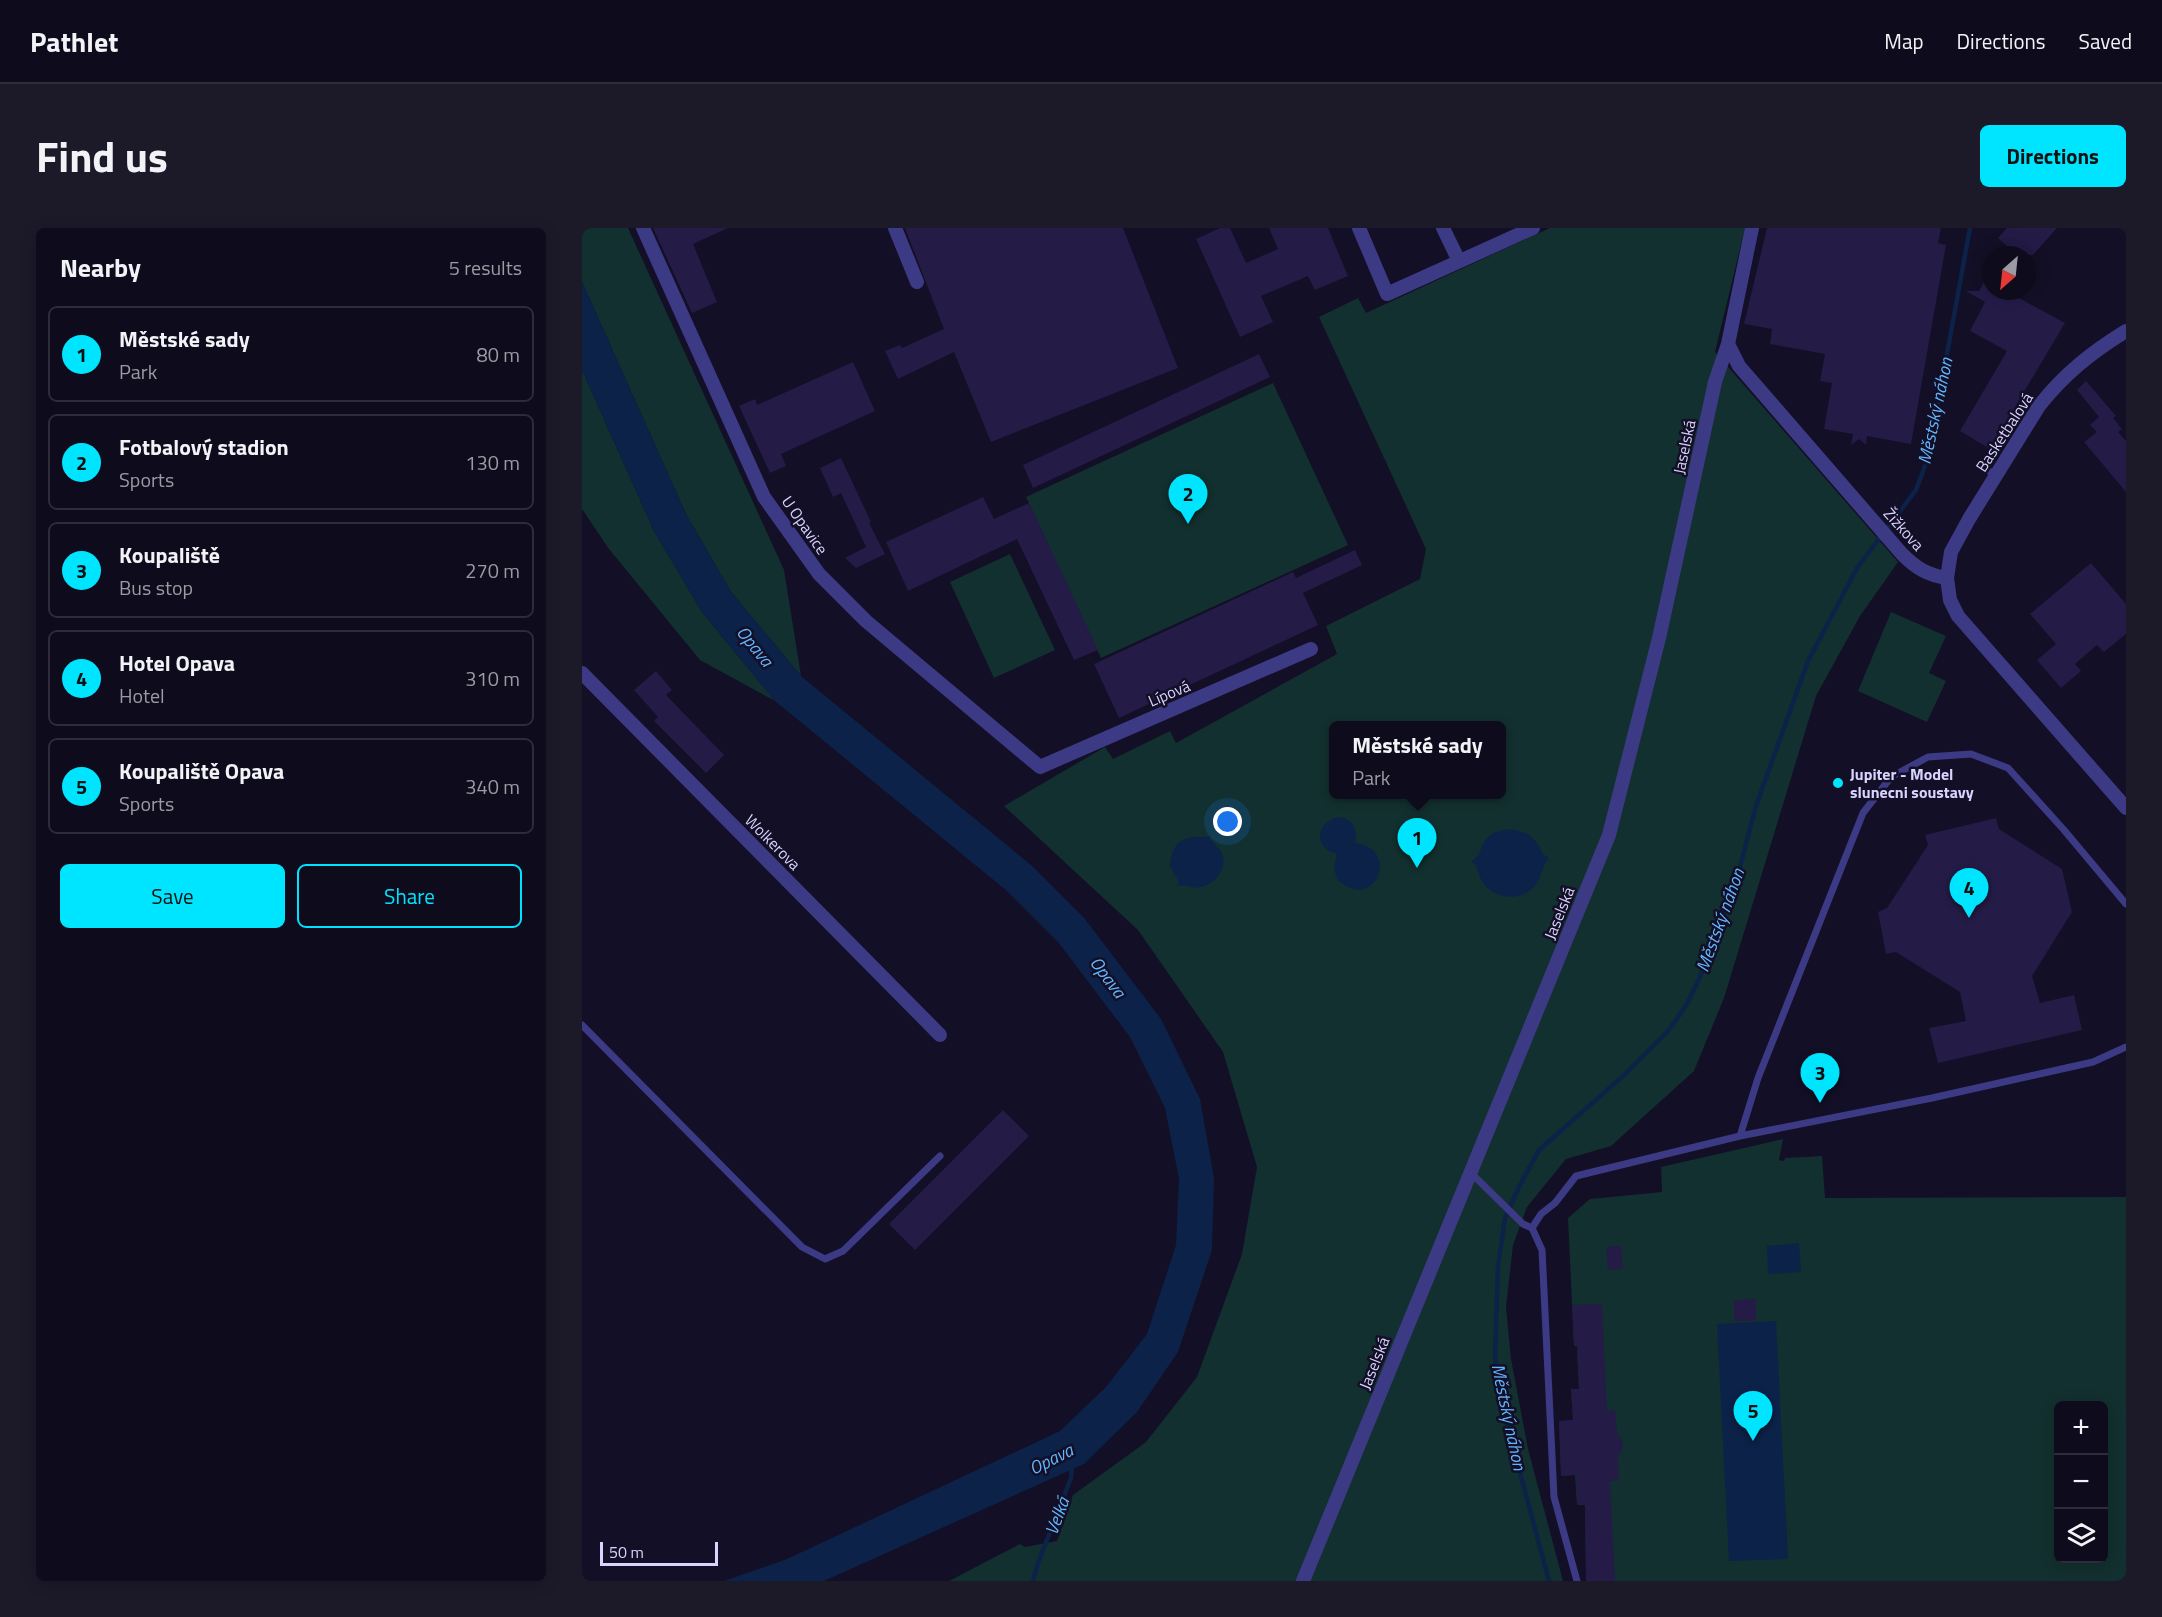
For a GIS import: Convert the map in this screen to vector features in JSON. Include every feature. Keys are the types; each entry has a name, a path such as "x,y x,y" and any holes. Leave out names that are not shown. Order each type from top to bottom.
{"street":[{"name":"U Opavice","path":"643,228 764,497 819,574 866,621 1040,767"},
{"path":"895,228 917,282"},
{"path":"1359,228 1387,294 1533,228"},
{"path":"1443,228 1459,261"},
{"name":"Jaselská","path":"1303,1581 1609,835 1659,638 1715,382 1728,344 1752,228"},
{"name":"Basketbalová","path":"1947,578 1948,564 1957,539 2039,406 2074,366 2126,331"},
{"name":"Žižkova","path":"1728,344 1739,366 1902,554 1921,571 1932,576 1947,578"},
{"path":"1947,578 1950,600 1958,616 2126,808"},
{"name":"Lípová","path":"1040,767 1311,649"},
{"name":"Wolkerova","path":"582,673 940,1035"}],"lane":[{"path":"1980,466 1996,475"},
{"path":"1740,1136 1758,1078 1863,813 1891,777 1928,757 1971,754 2008,768 2126,904"},
{"path":"582,1025 802,1247 825,1259 843,1251 940,1156"},
{"path":"1532,1228 1541,1214 1556,1203 1576,1176 1740,1136 1932,1098 2093,1062 2126,1047"},
{"path":"1471,1172 1518,1218 1532,1228 1542,1250 1554,1497 1577,1581"}],"green space":[{"path":"582,228 628,228 784,570 801,676 731,592 686,514 582,282"},
{"path":"1550,228 1745,228 1715,352 1898,562 1860,616 1816,696 1724,998 1694,1071 1611,1146 1566,1159 1527,1207 1513,1245 1506,1307 1511,1359 1528,1449 1563,1581 949,1581 1020,1544 1025,1547 1057,1541 1073,1495 1146,1442 1197,1377 1242,1254 1257,1167 1223,1052 1138,930 1004,806 1105,747 1113,759 1170,731 1176,743 1337,654 1326,626 1420,579 1426,549 1319,317 1358,298 1366,313"},
{"path":"582,370 654,531 702,612 775,701 700,660 609,549 582,509"},
{"path":"1273,383 1348,545 1101,658 1026,497"},
{"path":"1010,554 1055,650 994,678 950,582"},
{"path":"1891,612 1946,636 1929,673 1946,681 1927,722 1858,691"},
{"path":"1783,1139 1779,1160 1822,1156 1825,1198 2126,1197 2126,1581 1586,1581 1585,1505 1577,1505 1575,1475 1561,1476 1559,1421 1573,1420 1571,1389 1579,1389 1577,1346 1574,1346 1568,1218 1590,1199 1662,1192 1661,1167"}],"water":[{"name":"Opava","path":"582,282 686,514 731,592 801,676 1031,865 1085,919 1161,1019 1200,1099 1214,1178 1212,1250 1178,1352 1137,1412 1084,1464 824,1581 724,1581 787,1559 1060,1431 1106,1387 1147,1334 1176,1245 1179,1179 1165,1108 1130,1037 1058,942 1007,891 775,701 702,612 654,531 582,370"},
{"path":"1339,817 1348,820 1354,826 1355,843 1369,848 1378,856 1380,867 1378,877 1371,885 1362,889 1350,888 1337,879 1334,868 1337,854 1329,851 1321,841 1321,829 1331,820"},
{"path":"1510,829 1530,836 1543,854 1549,858 1534,887 1515,897 1501,895 1488,888 1482,881 1476,865 1471,862 1480,852 1487,838 1499,831"},
{"path":"1211,834 1210,839 1222,854 1223,865 1219,875 1211,883 1201,887 1177,886 1179,882 1170,866 1173,851 1181,841 1192,837 1207,837"},
{"path":"1799,1243 1801,1272 1768,1274 1767,1246"},
{"path":"1776,1321 1788,1559 1729,1561 1717,1324"}],"building":[{"path":"653,228 728,228 693,244 717,302 692,313"},
{"path":"905,228 1123,228 1178,368 991,442 954,352 898,379 885,351 900,345 902,348 944,329"},
{"path":"1220,228 1230,228 1246,263 1278,249 1269,228 1328,228 1348,276 1315,290 1308,276 1261,296 1273,322 1240,337 1196,239"},
{"path":"1767,228 1941,228 1938,243 1946,245 1911,444 1867,436 1866,445 1859,439 1851,445 1853,434 1824,429 1832,383 1820,381 1825,354 1770,344 1772,329 1744,324"},
{"path":"2007,228 2057,228 2036,252 2036,246 2007,246 1998,238"},
{"path":"1982,286 1982,300 2023,300 2065,323 1990,449 1960,431 2007,351 1970,331 1985,302 1966,291 1979,291"},
{"path":"1259,354 1270,377 1033,488 1023,465"},
{"path":"853,362 875,411 781,454 786,466 770,473 739,406 755,399 757,405"},
{"path":"2086,381 2116,416 2113,418 2122,429 2118,432 2126,441 2126,492 2084,442 2097,432 2090,425 2099,417 2077,390"},
{"path":"841,458 885,554 856,568 845,558 866,547 841,493 833,497 820,468"},
{"path":"983,497 994,519 1029,503 1098,650 1074,660 1017,539 908,591 886,542"},
{"path":"1355,550 1362,565 1303,593 1318,625 1119,718 1094,664 1293,572 1296,578"},
{"path":"2091,563 2126,604 2126,634 2104,652 2097,645 2075,664 2081,671 2061,688 2037,660 2056,644 2030,614"},
{"path":"656,671 672,690 666,695 724,755 706,773 654,721 658,717 634,690"},
{"path":"1996,818 1999,829 2062,869 2072,912 2032,976 2040,1003 2074,995 2082,1030 1938,1063 1929,1028 1966,1021 1960,992 1896,952 1886,954 1878,912 1887,908 1928,845 1925,835"},
{"path":"1003,1110 1029,1136 915,1250 889,1224"},
{"path":"1621,1246 1623,1269 1608,1270 1606,1247"},
{"path":"1756,1299 1756,1321 1734,1321 1734,1300"},
{"path":"1602,1304 1607,1411 1615,1410 1617,1433 1623,1447 1618,1458 1619,1480 1610,1481 1615,1581 1586,1581 1585,1505 1577,1505 1576,1475 1561,1476 1559,1421 1573,1420 1571,1389 1579,1389 1572,1305"}],"waterway":[{"name":"Městský náhon","path":"1549,1581 1504,1413 1495,1357 1498,1267 1505,1218 1539,1150 1623,1076 1669,1030 1687,1004 1700,977 1735,886 1756,806 1808,661 1857,568 1916,490 1928,458 1970,228"},
{"name":"Velká","path":"1033,1581 1071,1478 1072,1465"}],"place":[{"name":"Fotbalový stadion","path":"1188,524"},
{"name":"Jupiter - Model slunecni soustavy","path":"1838,783"},
{"name":"Městské sady","path":"1417,868"},
{"name":"Hotel Opava","path":"1969,918"},
{"name":"Koupaliště","path":"1820,1103"},
{"name":"Koupaliště Opava","path":"1753,1441"}]}
